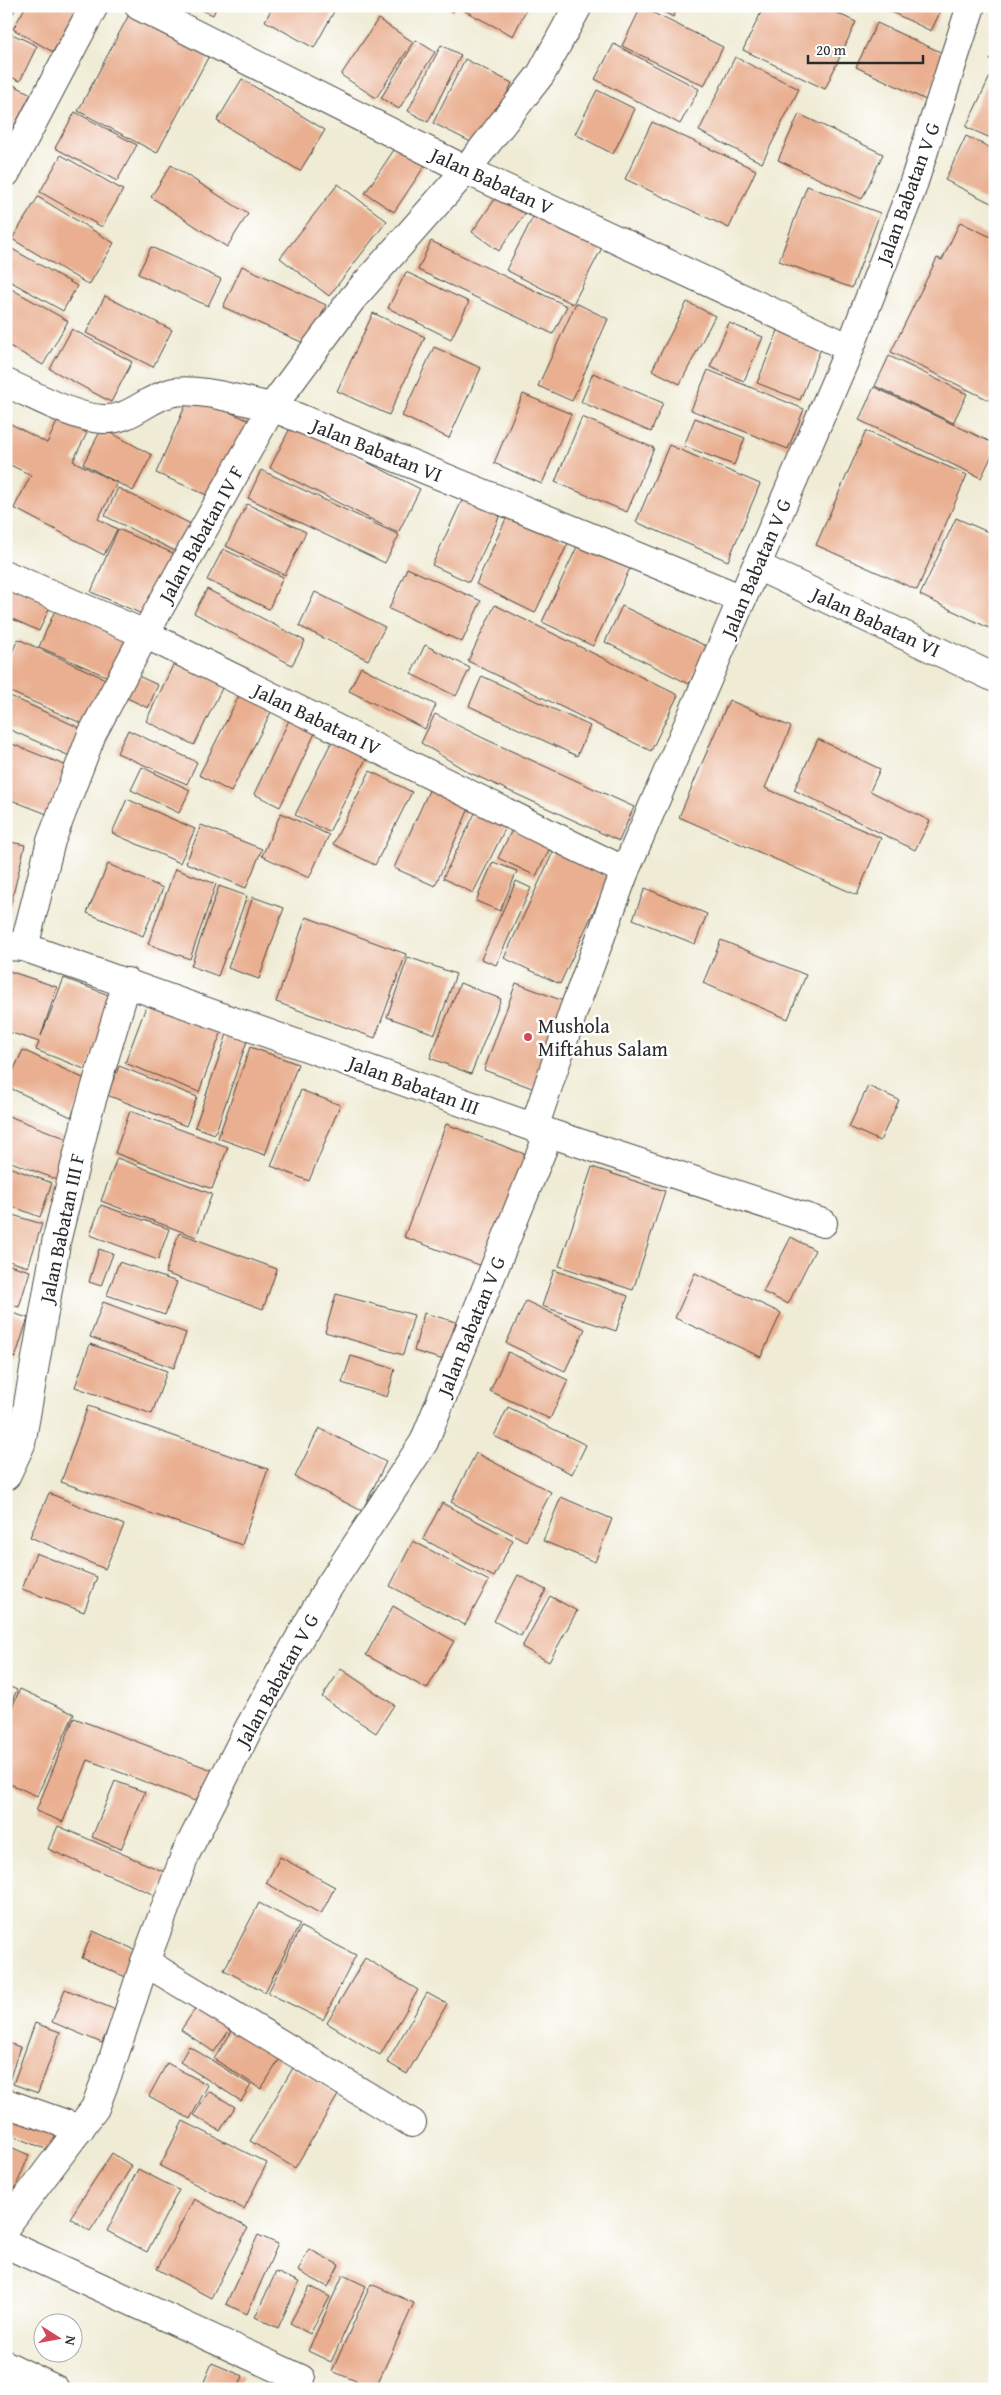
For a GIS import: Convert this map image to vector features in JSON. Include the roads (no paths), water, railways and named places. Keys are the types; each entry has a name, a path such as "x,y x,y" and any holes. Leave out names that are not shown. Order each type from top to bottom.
{"street":[{"path":"6,173 94,6"},
{"name":"Jalan Babatan V","path":"139,6 466,170 850,348"},
{"name":"Jalan Babatan IV F","path":"15,947 52,840 92,734 145,634 272,407 352,299 466,170 541,74 578,6"},
{"name":"Jalan Babatan V G","path":"6,2226 95,2108 145,1962 186,1854 250,1726 326,1591 424,1442 542,1130 574,1009 624,871 850,348 911,192 970,6"},
{"name":"Jalan Babatan VI","path":"6,383 86,417 105,420 122,417 170,392 191,392 272,407 742,598"},
{"name":"Jalan Babatan VI","path":"757,566 995,678"},
{"name":"Jalan Babatan IV","path":"6,575 145,634 624,871"},
{"name":"Jalan Babatan III","path":"15,947 127,982 542,1130 823,1223"},
{"name":"Jalan Babatan III F","path":"6,1476 20,1444 57,1238 88,1113 127,982"},
{"path":"145,1962 412,2123"},
{"path":"6,2103 80,2130"},
{"path":"6,2244 301,2379"},
{"path":"6,2365 55,2389"}],"place":[{"name":"Mushola Miftahus Salam","path":"528,1037"}]}
